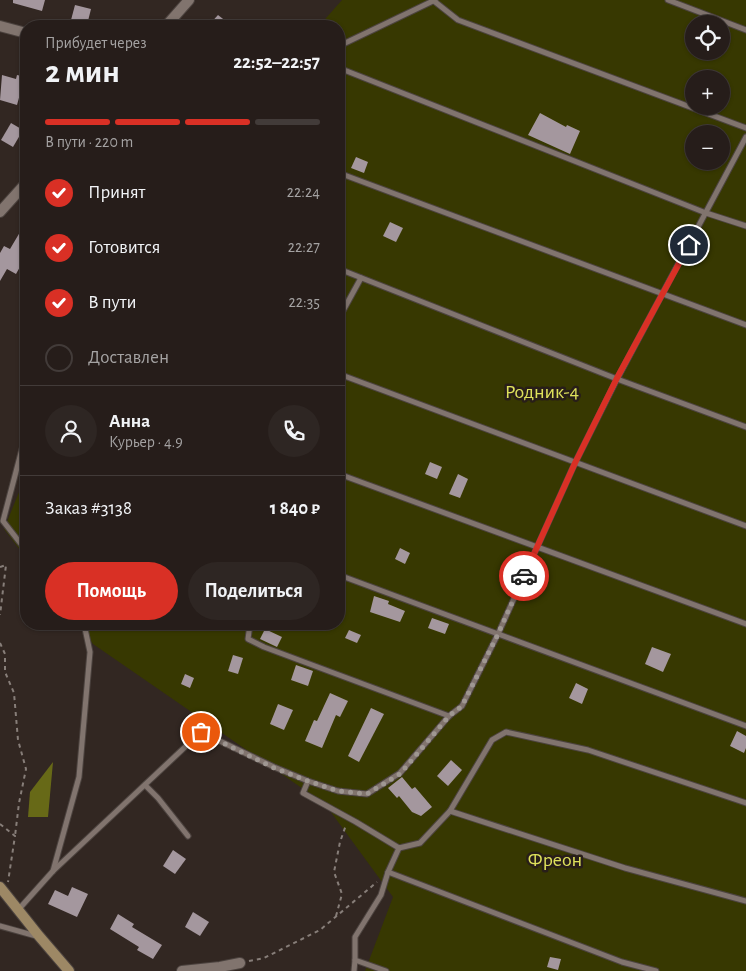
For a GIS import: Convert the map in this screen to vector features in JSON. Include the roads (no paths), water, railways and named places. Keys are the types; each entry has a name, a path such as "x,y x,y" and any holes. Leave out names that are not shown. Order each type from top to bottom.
{"street":[{"path":"171,20 189,0"},
{"path":"0,26 20,31"},
{"path":"1,210 20,189"},
{"path":"3,890 69,971"},
{"path":"182,971 220,968 240,963"}],"lane":[{"path":"345,43 434,0 458,20 746,128"},
{"path":"668,0 746,30"},
{"path":"345,70 706,213 746,226"},
{"path":"19,909 53,871 201,732 274,768 338,791 367,794 400,774 449,716 462,706 498,634 575,463 617,378 664,294 746,137"},
{"path":"345,175 746,325"},
{"path":"345,271 746,427"},
{"path":"345,307 361,278"},
{"path":"345,376 746,526"},
{"path":"20,457 3,521 20,544"},
{"path":"345,476 746,624"},
{"path":"345,577 746,726"},
{"path":"53,871 79,777 90,652 85,630"},
{"path":"249,630 248,638 264,647 449,716"},
{"path":"308,781 303,794 349,818 399,848 420,843 450,811 492,740 506,732 588,750 746,803"},
{"path":"145,785 158,798 188,836"},
{"path":"450,811 625,868 746,902"},
{"path":"354,971 356,960 355,937 381,895 388,872 399,848"},
{"path":"388,872 622,962 656,971"},
{"path":"0,926 39,936"},
{"path":"356,960 386,971"}],"park label":[{"name":"Родник-4","path":"542,392"},
{"name":"Фреон","path":"555,860"}]}
